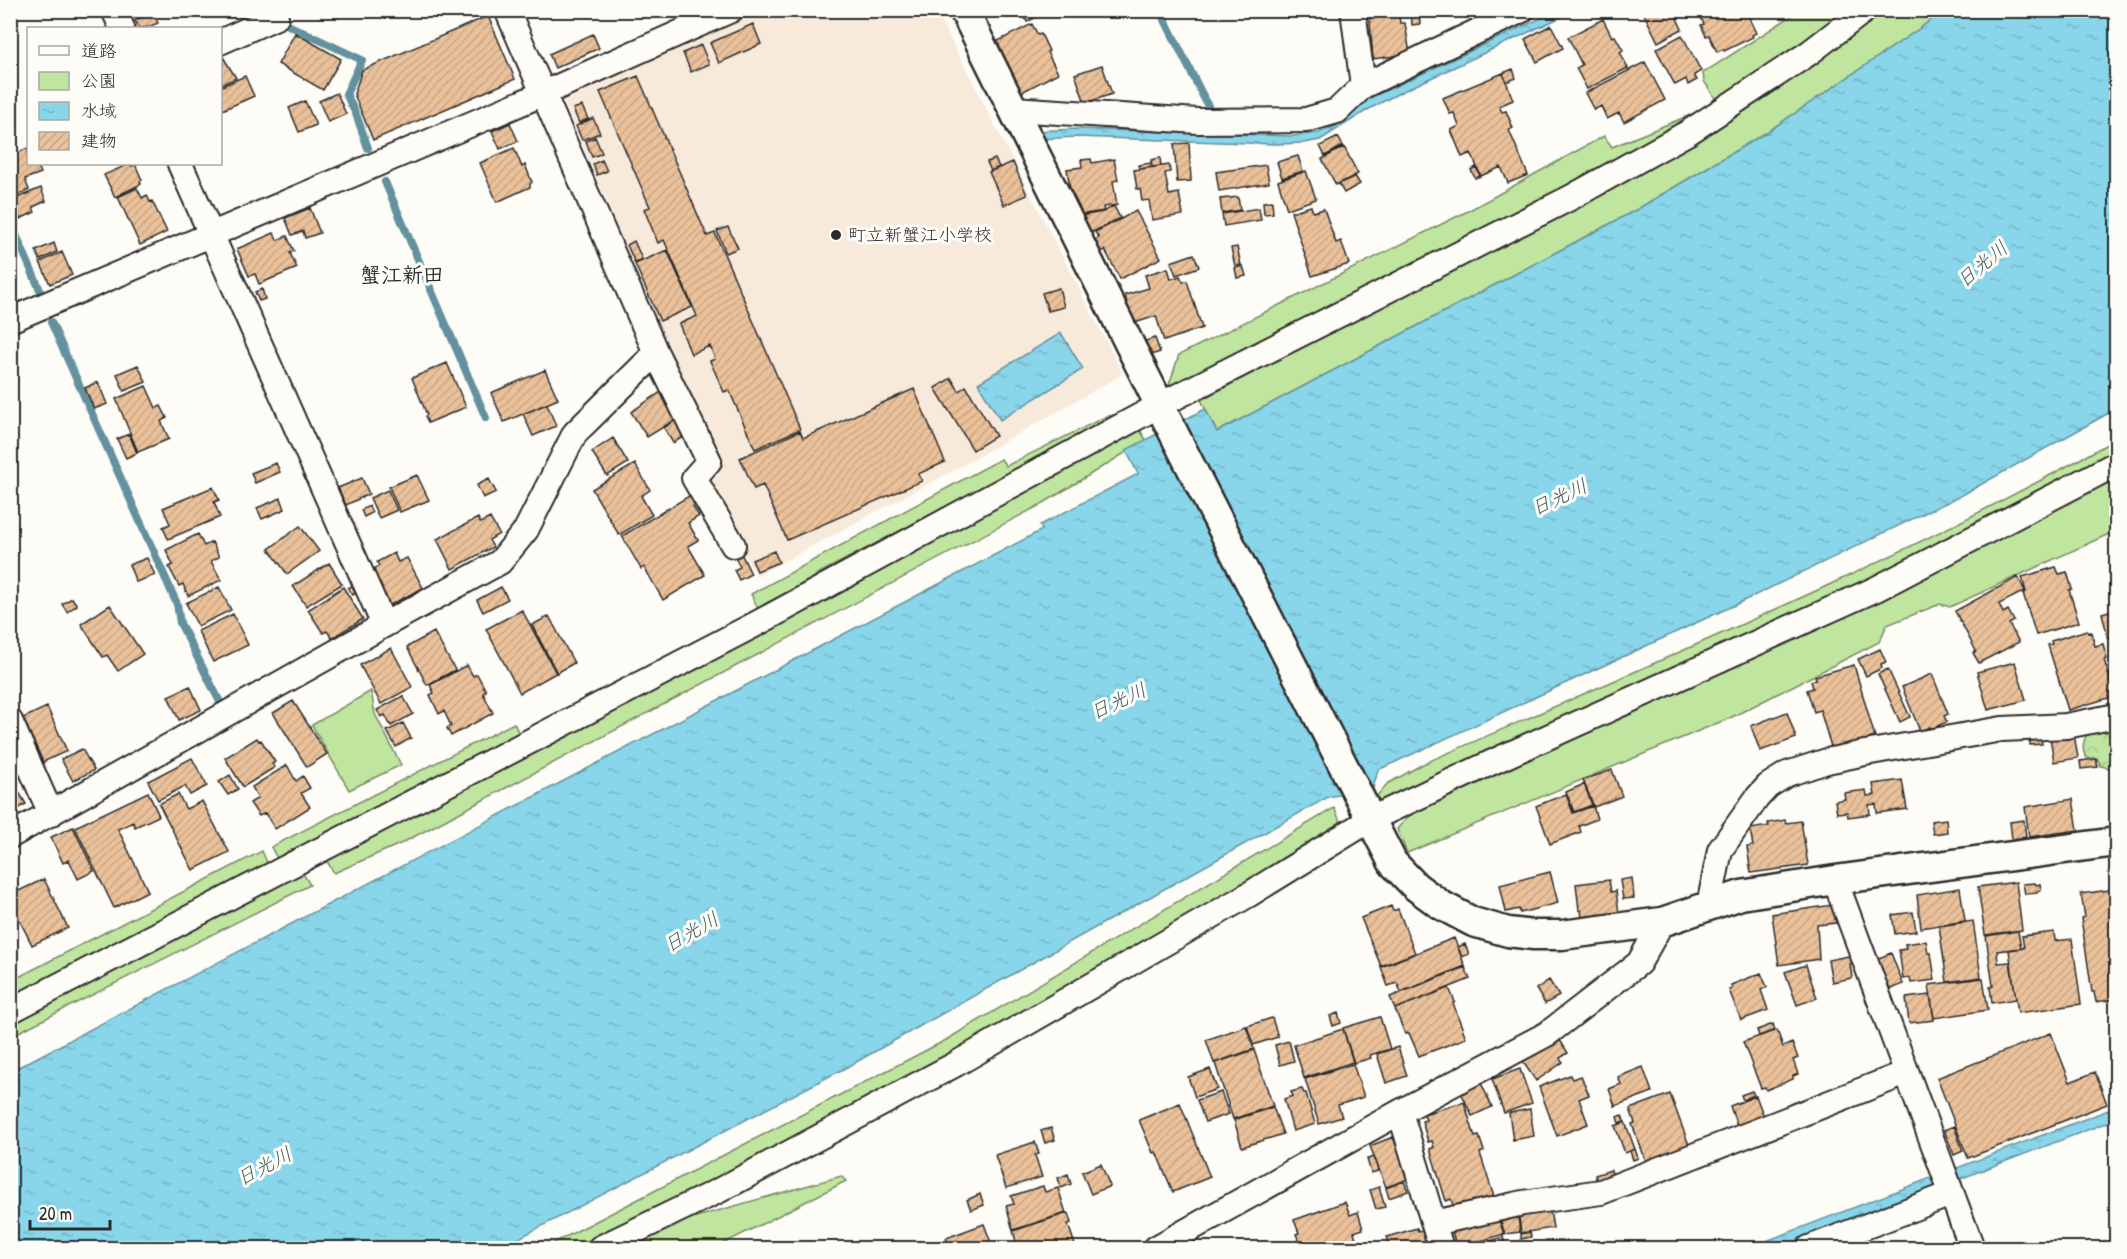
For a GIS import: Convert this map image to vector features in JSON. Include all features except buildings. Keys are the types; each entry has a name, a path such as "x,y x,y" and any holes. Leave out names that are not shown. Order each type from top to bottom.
{"street":[{"path":"114,10 122,27"},
{"path":"222,41 276,17 273,10"},
{"path":"507,10 656,353 709,461 694,478 733,545"},
{"path":"10,320 542,94 730,10"},
{"path":"964,10 1163,411 1394,863 1415,886 1441,905 1473,922 1508,932 1534,936 1562,935 1662,922 1741,896 1835,880 2116,842"},
{"path":"1353,10 1363,86"},
{"path":"1013,109 1198,121 1306,120 1337,111 1363,86 1522,10"},
{"path":"10,1011 1570,198 1689,132 1809,53 1865,10"},
{"path":"180,165 384,625"},
{"path":"10,836 500,562 526,530 575,433 656,353"},
{"path":"600,1248 720,1190 956,1064 1248,895 1369,815 1876,589 2116,464"},
{"path":"1710,906 1720,850 1757,798 1768,786 1787,774 1827,761 1865,753 2002,729 2066,726 2116,716"},
{"path":"10,721 51,814"},
{"path":"1835,880 1972,1248"},
{"path":"1156,1248 1400,1112 1547,1034 1639,963 1662,922"},
{"path":"1434,1223 1523,1203 1601,1192 1906,1072"},
{"path":"1400,1112 1441,1248"},
{"path":"1809,1248 1948,1184"}],"shaded area":[{"name":"町立新蟹江小学校","path":"758,11 936,11 1123,374 967,463 757,576 704,485 719,466 561,95"}],"green space":[{"path":"1799,11 1852,11 1718,103 1704,81 1703,73"},
{"path":"1879,11 1943,11 1767,132 1636,210 1217,432 1201,400 1572,206 1816,58"},
{"path":"1695,113 1700,118 1566,190 1168,388 1179,355 1468,211 1604,136 1612,147"},
{"path":"1123,414 817,574 811,581 758,609 751,594 1001,459 1006,466 1107,416"},
{"path":"1140,430 1146,440 1042,504 402,843 334,873 325,858"},
{"path":"2116,439 2116,456 1874,582 1400,798 1379,800 1377,796 1387,784 1423,764 1861,570 2032,485"},
{"path":"2116,470 2116,530 2111,533 1950,607 1940,604 1887,625 1879,642 1732,717 1407,853 1397,829 1416,808"},
{"path":"371,691 375,714 401,765 349,790 312,725"},
{"path":"514,723 519,734 278,860 271,847"},
{"path":"2116,728 2116,767 2101,766 2097,758 2087,758 2083,746 2087,734"},
{"path":"1334,808 1341,823 1301,853 953,1055 583,1248 544,1248 946,1040"},
{"path":"262,851 268,865 11,999 11,981"},
{"path":"301,870 310,885 11,1036 11,1022"},
{"path":"841,1176 846,1181 715,1248 626,1248 675,1223"}],"water":[{"path":"1556,11 1574,11 1401,92 1320,140 1277,144 1076,137 1039,139 1036,131 1077,129 1293,136 1318,133 1336,126 1370,98"},
{"name":"日光川","path":"1943,11 2116,11 2116,409 1964,494 1739,603 1378,770 1373,788 1328,797 849,1066 500,1248 11,1248 11,1071 1042,530 1040,525 1138,474 1126,450 1205,409 1217,432 1636,210 1767,132"},
{"path":"1061,333 1083,369 1000,420 978,383"},
{"path":"2116,1107 2116,1119 1780,1248 1748,1248"}],"waterway":[{"path":"1160,10 1208,106"},
{"path":"284,13 288,25 362,60 346,94 368,148"},
{"path":"385,182 486,418"},
{"path":"10,221 40,290"},
{"path":"51,322 177,604 180,623 220,702"}],"place":[{"name":"町立新蟹江小学校","path":"836,235"}],"district":[{"name":"蟹江新田","path":"402,275"}]}
